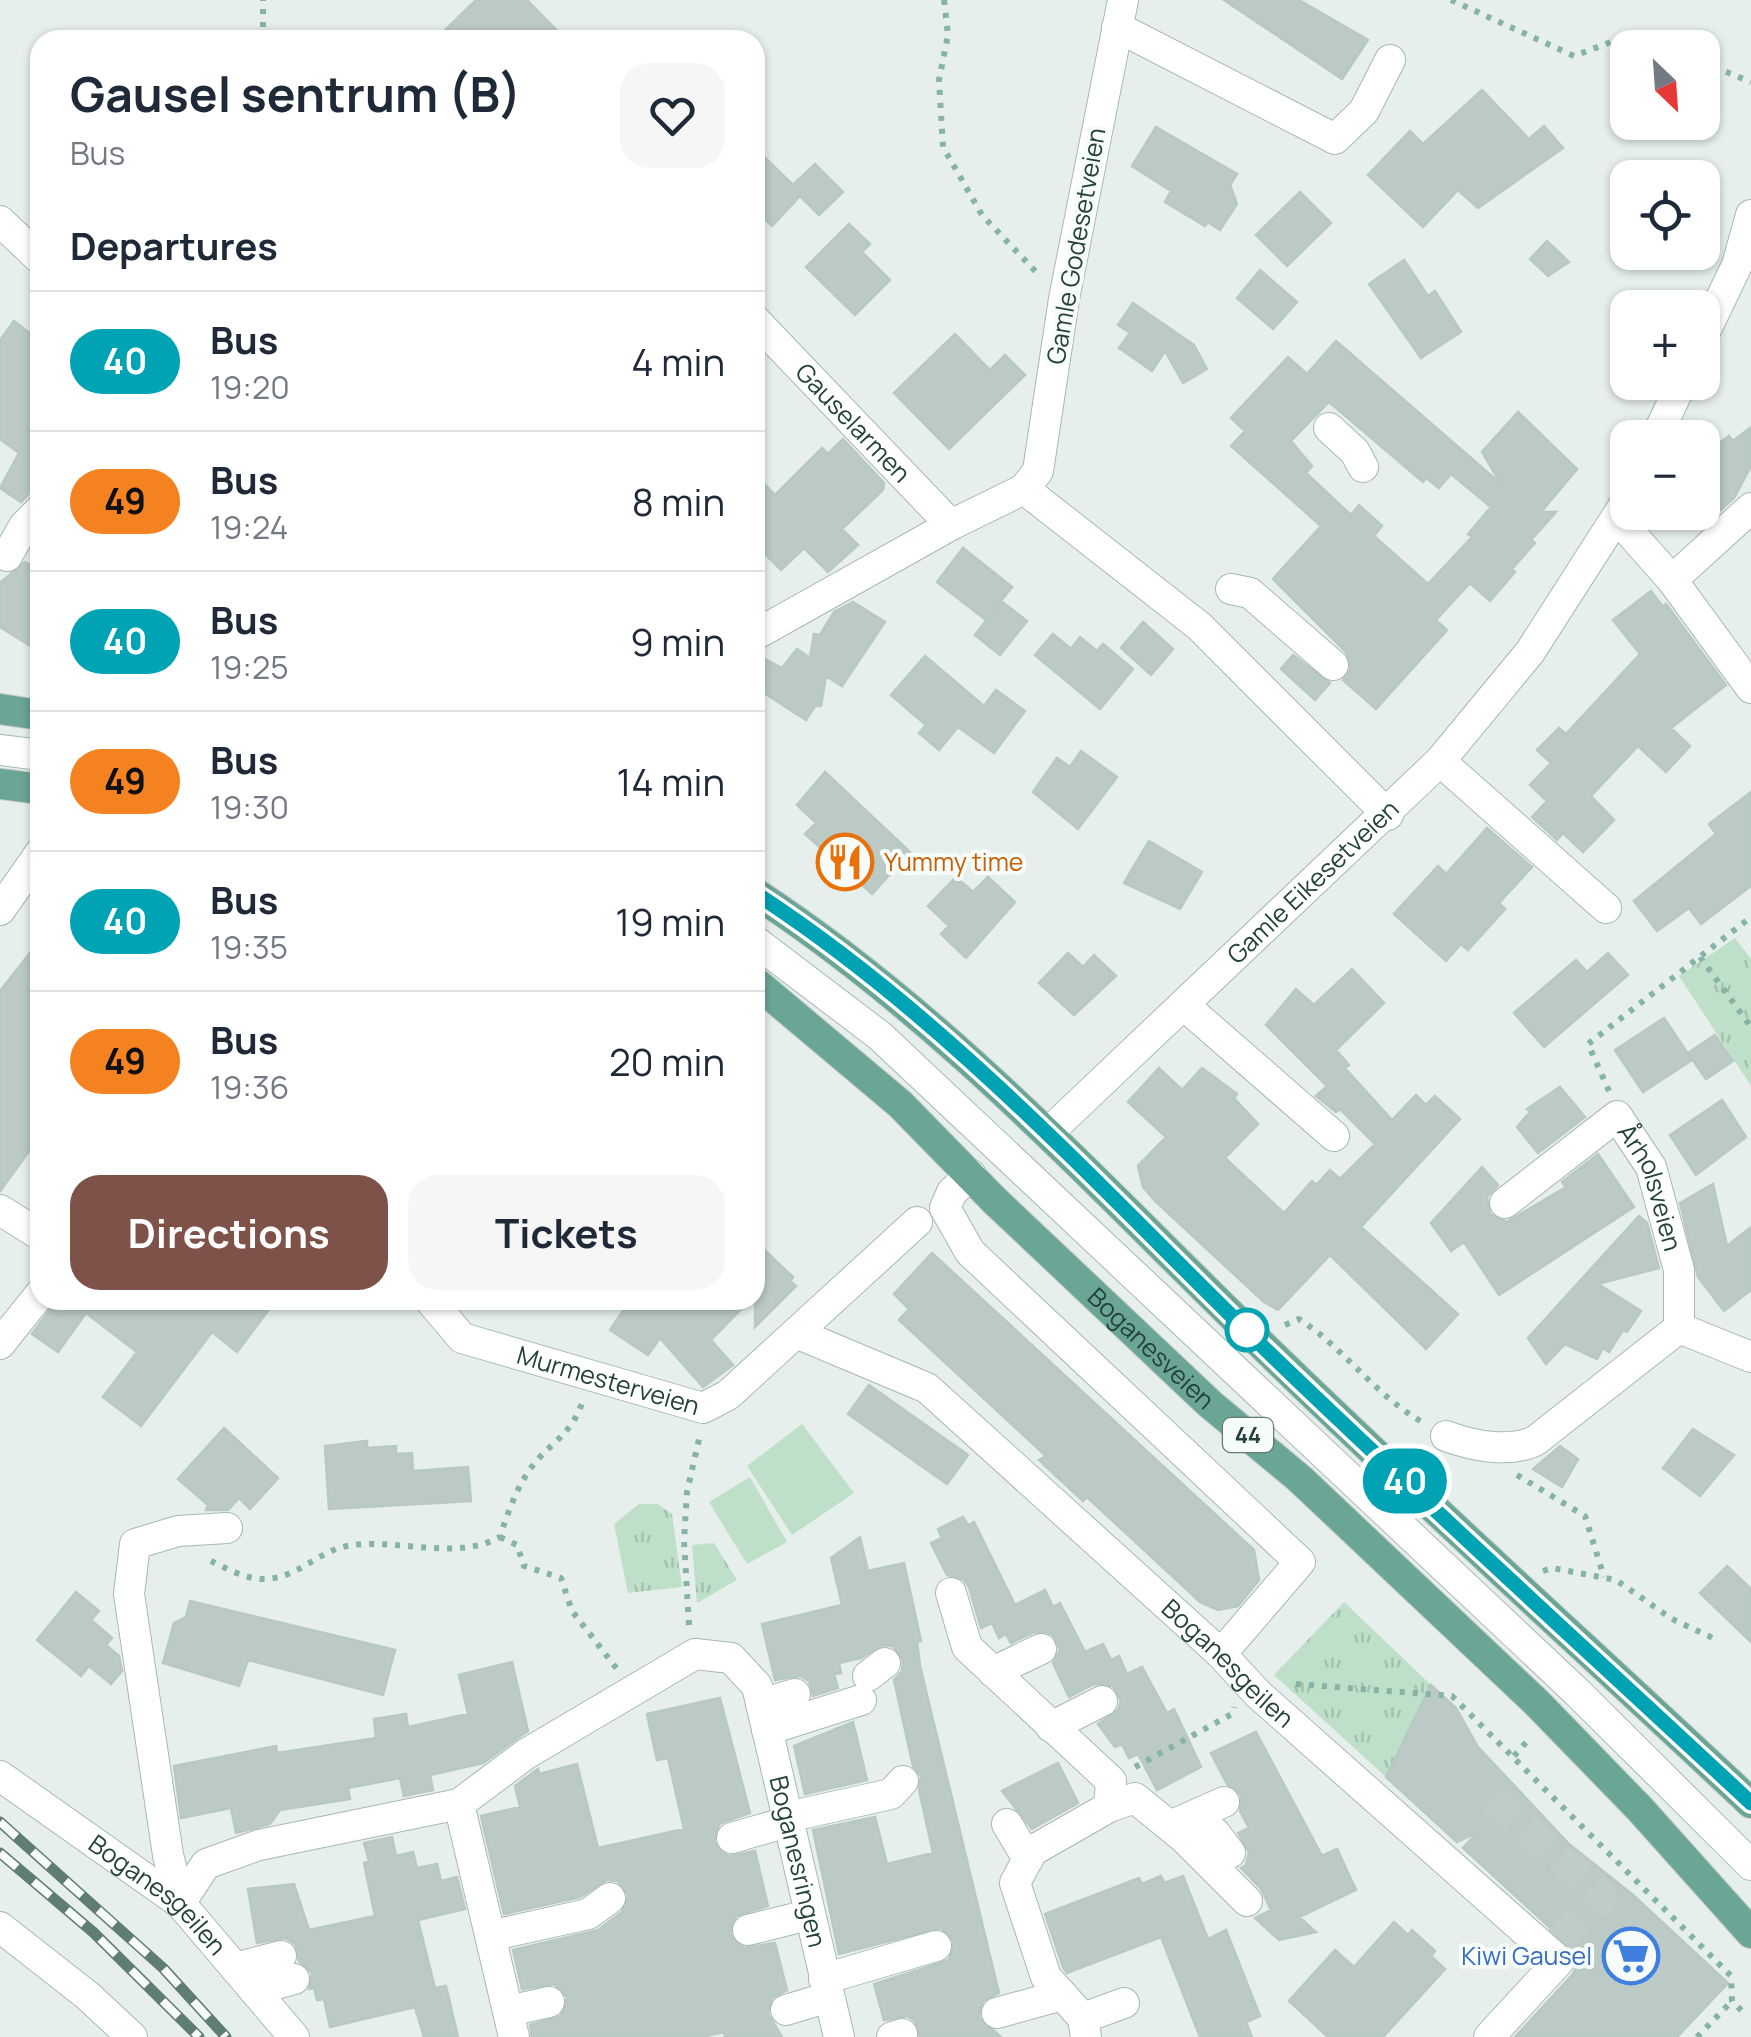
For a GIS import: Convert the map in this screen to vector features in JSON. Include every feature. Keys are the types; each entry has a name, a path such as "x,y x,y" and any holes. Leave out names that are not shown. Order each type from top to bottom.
{"main road":[{"path":"0,709 30,714"},
{"path":"0,784 30,788"},
{"path":"765,899 846,952 1048,1133 1261,1344 1751,1803"},
{"name":"Boganesveien","path":"765,990 900,1104 1210,1404 1300,1479 1536,1703 1640,1809 1751,1932"}],"street":[{"name":"Gamle Godesetveien","path":"1024,489 1038,471 1064,299 1120,14"},
{"path":"1120,14 1335,139 1364,110 1390,60"},
{"path":"1720,309 1744,271 1751,215"},
{"path":"0,221 30,250"},
{"name":"Gauselarmen","path":"765,330 950,524"},
{"path":"1329,428 1355,452 1363,467"},
{"path":"765,630 950,524 1024,489 1198,626 1388,815"},
{"path":"1672,580 1751,508"},
{"path":"7,556 30,520"},
{"name":"Gamle Eikesetveien","path":"1048,1133 1186,1007 1440,761 1530,652 1610,529"},
{"name":"Gamle Eikesetveien","path":"1637,530 1751,688"},
{"path":"1231,589 1250,593 1333,665"},
{"path":"0,750 30,754"},
{"path":"1440,761 1606,908"},
{"path":"0,910 30,867"},
{"name":"Boganesveien","path":"765,949 893,1049 1580,1694 1751,1865"},
{"path":"1186,1007 1334,1136"},
{"name":"Årholsveien","path":"1505,1203 1617,1116 1651,1168 1678,1270 1680,1328"},
{"path":"971,1176 952,1192 945,1208 970,1252 1300,1562 1232,1664"},
{"path":"0,1210 30,1229"},
{"name":"Murmesterveien","path":"438,1310 462,1338 703,1408 728,1395 916,1222"},
{"path":"0,1344 30,1306"},
{"path":"1446,1436 1464,1443 1523,1446 1552,1430 1680,1328 1751,1357"},
{"name":"Boganesgeilen","path":"796,1333 928,1388 1232,1664 1258,1694 1559,1961 1490,2037"},
{"path":"180,1903 168,1856 129,1594 130,1556 135,1544 151,1536 227,1528"},
{"path":"951,1593 967,1647 1058,1733 1110,1794 1135,1798 1177,1831 1247,1901"},
{"path":"993,1672 1040,1649"},
{"path":"180,1903 206,1864 259,1845 459,1804 488,1793 526,1754 695,1654 731,1658 762,1707"},
{"path":"762,1707 871,1680"},
{"path":"762,1707 796,1694"},
{"name":"Boganesringen","path":"762,1707 795,1810 839,2037"},
{"path":"1058,1733 1099,1712"},
{"name":"Boganesgeilen","path":"0,1776 180,1903 294,2037"},
{"path":"732,1838 795,1810 901,1793"},
{"path":"1110,1794 1032,1851 1015,1883 1046,1977 1085,2028 1124,2003"},
{"path":"1177,1831 1224,1802"},
{"path":"459,1804 490,1936 524,2020"},
{"path":"1007,1824 1028,1859"},
{"path":"1177,1831 1214,1834 1230,1854"},
{"path":"490,1936 593,1909"},
{"path":"748,1930 815,1909"},
{"path":"0,1927 88,1996 132,2037"},
{"path":"786,2010 827,1988 936,1946"},
{"path":"244,1979 287,1968"},
{"path":"997,2013 1062,1995"}],"path":[{"path":"263,0 263,30"},
{"path":"944,0 948,35 939,80 943,147 982,215 1064,299"},
{"path":"1450,0 1574,56 1610,42"},
{"path":"1720,69 1751,82"},
{"path":"1617,1116 1603,1070 1588,1044 1751,917"},
{"path":"1700,958 1751,1027"},
{"path":"1281,1329 1299,1319 1323,1334 1405,1413 1446,1436"},
{"path":"500,1537 519,1488 538,1459 569,1434 590,1377"},
{"path":"695,1654 687,1612 684,1542 687,1492 703,1408"},
{"path":"1523,1446 1514,1472 1586,1516 1604,1577"},
{"path":"199,1556 260,1580 301,1570 345,1546 443,1548 500,1537 517,1545 524,1566 561,1578 572,1610 618,1670 609,1706"},
{"path":"1538,1573 1552,1568 1604,1577 1715,1640"},
{"path":"1110,1794 1232,1714 1232,1664"},
{"path":"1281,1683 1452,1696 1633,1872 1731,1976 1732,2001 1747,2016"},
{"path":"1514,1756 1534,1733"},
{"path":"1633,1872 1642,1866"},
{"path":"1697,2037 1732,2001"}],"green space":[{"path":"1735,938 1751,959 1751,1086 1679,976"},
{"path":"802,1424 854,1493 792,1535 747,1466"},
{"path":"750,1477 787,1542 747,1564 709,1502"},
{"path":"639,1504 658,1504 672,1514 682,1587 628,1593 614,1524"},
{"path":"714,1543 737,1580 697,1603 692,1545"},
{"path":"1344,1602 1431,1685 1386,1777 1274,1675"}],"building":[{"path":"476,0 527,0 556,30 445,30"},
{"path":"1224,0 1299,0 1368,40 1342,79"},
{"path":"1482,90 1529,139 1544,126 1563,148 1478,208 1458,190 1423,227 1368,175 1410,131 1423,144"},
{"path":"1156,127 1237,174 1230,185 1237,204 1220,230 1208,222 1205,226 1165,202 1171,191 1132,166"},
{"path":"765,158 793,185 815,164 843,192 819,215 800,196 772,226 765,219"},
{"path":"1300,192 1331,223 1287,266 1256,235"},
{"path":"849,224 870,244 862,252 890,280 855,315 806,267"},
{"path":"1547,241 1569,262 1548,276 1530,259"},
{"path":"1404,260 1428,296 1435,291 1461,332 1421,358 1369,284"},
{"path":"1260,270 1297,302 1273,329 1237,298"},
{"path":"1133,303 1194,345 1207,369 1183,383 1165,351 1152,371 1119,348 1130,333 1118,325"},
{"path":"14,321 30,333 30,492 21,502 0,488 19,453 0,439 0,340"},
{"path":"955,334 990,370 1005,355 1025,375 949,449 894,393"},
{"path":"1336,341 1501,484 1482,452 1518,412 1577,469 1541,512 1556,512 1531,540 1535,543 1512,569 1515,572 1490,601 1470,583 1436,620 1447,630 1376,709 1343,680 1351,668 1346,652 1273,579 1321,526 1231,446 1245,431 1231,418 1288,357 1307,374","holes":["1329,402 1423,482 1426,478 1439,488 1451,474 1491,507 1468,534 1472,537 1428,584 1374,536 1382,526 1359,505 1351,515 1306,473 1312,466 1291,441"]},
{"path":"1751,427 1751,466 1734,498 1720,511 1720,442 1729,436 1733,441"},
{"path":"843,439 884,483 883,490 842,529 858,545 828,572 804,548 781,570 765,554 765,484 775,495 822,448 828,454"},
{"path":"963,548 1012,587 986,620 937,582"},
{"path":"25,562 30,565 30,646 0,627 0,583"},
{"path":"1651,591 1663,607 1666,604 1726,685 1671,728 1690,746 1666,772 1638,746 1591,796 1614,820 1583,852 1563,833 1557,840 1532,817 1547,801 1530,785 1551,763 1537,750 1559,728 1566,734 1640,654 1613,620"},
{"path":"1001,601 1027,621 1000,655 975,635"},
{"path":"853,602 885,622 842,686 826,676 821,706 815,706 806,720 765,693 765,659 782,668 797,649 810,658 814,634 820,635 834,612"},
{"path":"1143,622 1173,649 1151,675 1121,648"},
{"path":"1053,634 1071,649 1080,637 1097,651 1103,644 1133,669 1100,709 1035,655"},
{"path":"1293,655 1330,683 1315,700 1281,669"},
{"path":"925,656 984,706 996,690 1025,711 994,753 958,727 939,750 919,733 926,725 891,695"},
{"path":"1081,751 1117,777 1078,829 1033,792 1057,758 1070,767"},
{"path":"825,772 910,852 872,894 805,834 816,823 797,805"},
{"path":"1751,792 1751,886 1701,924 1689,908 1657,931 1634,901 1716,834 1709,824"},
{"path":"1487,828 1532,867 1499,903 1505,909 1468,950 1461,944 1446,961 1394,914 1438,866 1446,874"},
{"path":"1149,841 1202,872 1180,909 1124,883"},
{"path":"956,877 973,892 988,877 1015,902 966,958 941,934 949,926 928,906"},
{"path":"30,953 30,1150 0,1191 0,991"},
{"path":"1068,953 1083,967 1094,955 1116,976 1074,1015 1039,983"},
{"path":"1608,953 1628,975 1544,1047 1514,1013 1576,960 1587,972"},
{"path":"1352,969 1384,1003 1336,1050 1349,1065 1345,1068 1392,1120 1416,1095 1426,1105 1435,1096 1460,1119 1361,1227 1458,1314 1426,1349 1330,1255 1278,1310 1264,1302 1155,1201 1143,1187 1138,1166 1166,1137 1128,1102 1159,1068 1182,1090 1202,1068 1237,1094 1234,1098 1258,1124 1225,1158 1284,1213 1312,1181 1316,1185 1330,1170 1340,1179 1375,1144 1340,1109 1336,1112 1316,1096 1327,1086 1266,1025 1296,989 1314,1005"},
{"path":"1664,1018 1692,1060 1643,1092 1615,1050"},
{"path":"1715,1035 1733,1061 1706,1079 1688,1053"},
{"path":"1560,1087 1585,1117 1538,1153 1517,1127 1530,1112 1527,1109"},
{"path":"1722,1100 1746,1137 1696,1175 1670,1135"},
{"path":"1598,1154 1634,1207 1499,1295 1464,1242 1451,1251 1431,1223 1482,1167 1498,1185 1487,1197 1490,1214 1507,1222 1566,1187 1562,1182"},
{"path":"1713,1184 1727,1246 1751,1227 1751,1290 1724,1311 1698,1277 1680,1203"},
{"path":"1639,1216 1647,1223 1659,1268 1598,1284 1641,1311 1609,1352 1603,1348 1597,1359 1565,1344 1546,1364 1528,1338"},
{"path":"765,1250 793,1277 790,1281 796,1286 755,1327 755,1310 765,1310"},
{"path":"932,1253 1254,1550 1259,1580 1238,1606 1218,1610 1200,1602 1087,1497 1083,1501 1039,1460 1046,1456 899,1320 909,1309 894,1294"},
{"path":"50,1310 268,1310 237,1352 212,1332 141,1426 103,1397 137,1352 86,1313 58,1352 32,1334"},
{"path":"623,1310 740,1310 711,1340 733,1365 703,1387 660,1338 648,1355 610,1330"},
{"path":"869,1385 968,1455 947,1484 848,1414"},
{"path":"224,1428 278,1478 250,1509 239,1498 228,1510 206,1510 208,1505 178,1479"},
{"path":"1693,1429 1734,1455 1700,1496 1663,1468"},
{"path":"367,1441 367,1448 396,1446 396,1454 412,1453 413,1471 468,1467 471,1501 329,1509 325,1446"},
{"path":"1560,1446 1578,1459 1562,1487 1533,1469"},
{"path":"963,1517 968,1525 974,1522 1015,1605 1045,1590 1053,1607 1060,1603 1085,1652 1103,1644 1111,1660 1119,1656 1127,1674 1142,1667 1167,1713 1174,1709 1201,1767 1157,1790 1138,1754 1129,1758 1122,1744 1115,1747 1098,1724 1118,1710 1121,1701 1113,1686 1094,1684 1069,1697 1053,1663 1060,1649 1052,1634 1034,1632 1011,1643 1006,1634 999,1638 992,1623 981,1628 969,1587 963,1579 947,1575 931,1543 942,1538 938,1529"},
{"path":"860,1537 868,1571 904,1563 921,1641 917,1642 920,1666 999,1993 983,2001 979,2017 1001,2037 920,2037 915,2021 907,2016 884,2020 874,1984 949,1960 954,1942 941,1928 839,1954 813,1830 875,1817 887,1864 933,1853 919,1790 921,1776 913,1766 894,1680 902,1671 903,1660 893,1646 882,1645 861,1658 839,1663 841,1673 834,1674 838,1688 813,1696 809,1681 800,1676 775,1680 762,1624 842,1605 831,1558"},
{"path":"1727,1566 1751,1589 1751,1642 1700,1593"},
{"path":"76,1592 99,1611 91,1620 112,1638 106,1645 119,1656 122,1671 111,1684 89,1666 81,1676 37,1640"},
{"path":"190,1601 395,1650 383,1695 248,1660 239,1686 163,1663 174,1623 186,1617"},
{"path":"512,1662 528,1731 483,1763 430,1775 433,1790 404,1796 400,1778 348,1788 350,1799 280,1810 270,1824 236,1833 231,1808 181,1818 174,1766 276,1746 277,1753 376,1738 374,1719 406,1714 408,1727 468,1714 459,1675"},
{"path":"1431,1685 1456,1708 1478,1747 1569,1844 1633,1895 1728,1983 1677,2037 1515,2037 1573,1974 1581,1956 1463,1848 1478,1832 1457,1842 1386,1777"},
{"path":"720,1698 750,1813 719,1824 714,1842 728,1856 755,1851 768,1906 736,1916 730,1934 744,1948 775,1943 787,1990 772,1998 768,2014 782,2037 725,2037 724,2032 702,2037 532,2037 530,2025 561,2016 567,1997 554,1984 522,1989 513,1950 598,1930 622,1912 628,1895 618,1881 607,1880 580,1897 504,1914 481,1816 520,1807 515,1786 538,1769 539,1774 577,1764 598,1848 684,1829 668,1758 657,1760 647,1714"},
{"path":"853,1722 867,1780 805,1794 794,1746"},
{"path":"1256,1732 1322,1856 1337,1849 1356,1890 1299,1917 1316,1932 1279,1940 1255,1918 1271,1910 1261,1889 1241,1868 1246,1865 1249,1852 1238,1833 1249,1828 1240,1811 1241,1795 1227,1784 1211,1753"},
{"path":"1058,1763 1078,1803 1032,1829 1002,1791"},
{"path":"392,1837 396,1856 413,1852 417,1868 437,1864 441,1881 457,1877 465,1909 418,1920 435,1988 446,1986 458,2037 424,2037 415,2007 330,2027 324,1999 317,2000 314,1988 309,1989 312,1973 299,1961 295,1944 285,1938 257,1943 248,1889 294,1884 309,1930 375,1916 364,1843"},
{"path":"1161,1876 1164,1883 1183,1876 1208,1939 1226,1930 1260,2016 1246,2022 1252,2037 1200,2037 1161,1937 1067,1973 1063,1967 1045,1914 1139,1878 1142,1884"},
{"path":"1394,1922 1408,1935 1412,1930 1435,1951 1431,1956 1445,1969 1383,2037 1328,2037 1289,2001 1335,1950 1354,1967"}],"tunnel":[{"path":"1492,1799 1603,1897 1548,1951"}],"railway":[{"path":"0,1822 163,1968 226,2037"},
{"path":"0,1853 93,1932 199,2037"}],"bus line":[{"name":"40","path":"765,899 846,952 1003,1090 1261,1344 1751,1803"}],"place":[{"name":"Yummy time","path":"845,862"},
{"name":"Kiwi Gausel","path":"1631,1956"}]}
